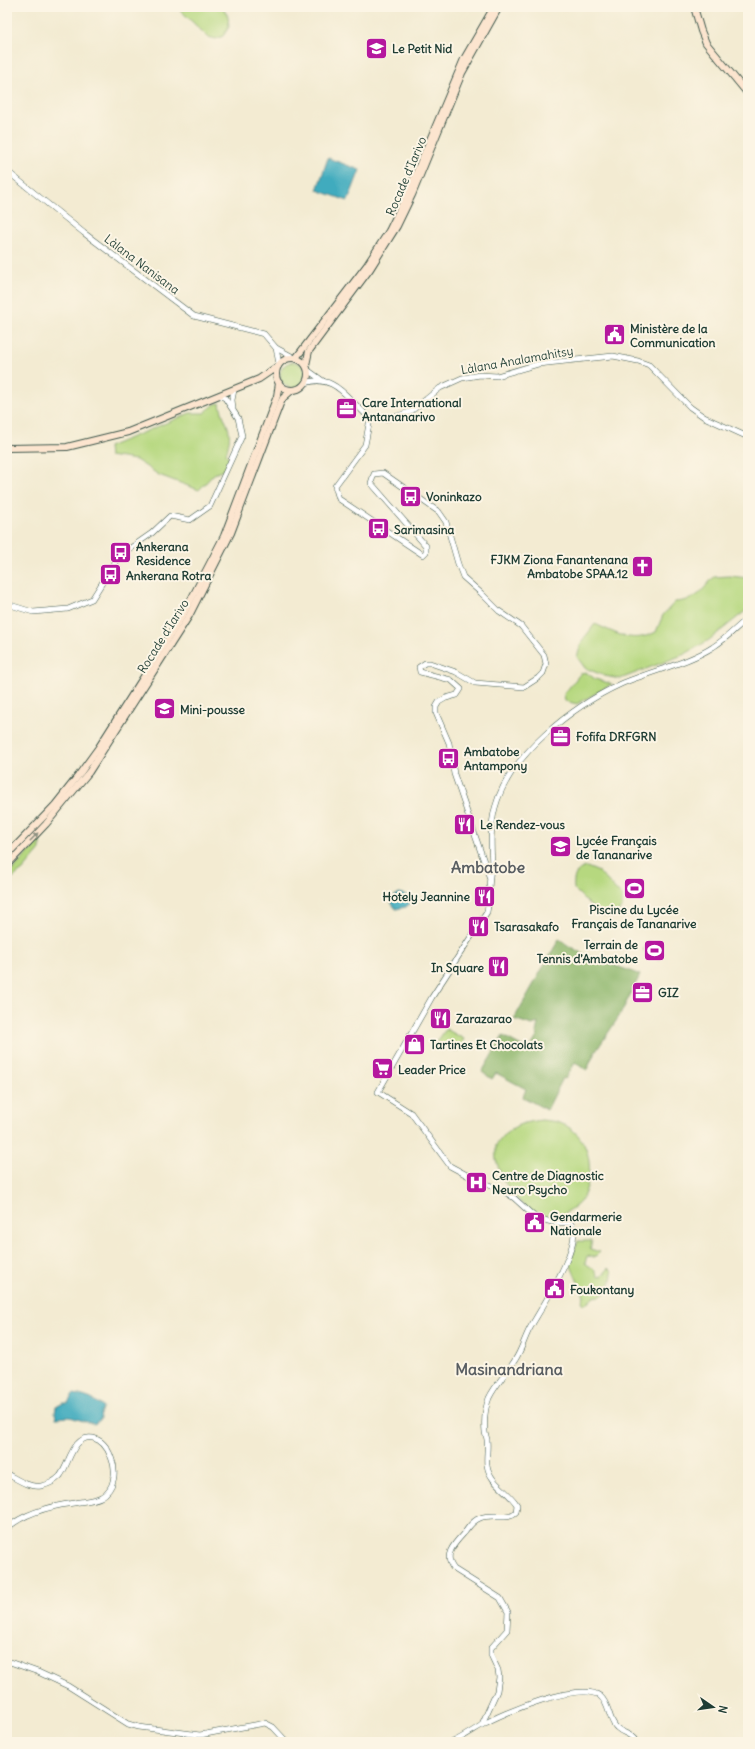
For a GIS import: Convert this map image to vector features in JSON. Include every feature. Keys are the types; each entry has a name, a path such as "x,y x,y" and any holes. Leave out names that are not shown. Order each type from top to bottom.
{"main road":[{"name":"Rocade d'Iarivo","path":"294,358 367,265 388,231 408,192 464,59 494,7"},
{"name":"Rocade d'Iarivo","path":"306,365 309,351 370,269 397,226 412,196 462,74 499,7"},
{"path":"694,7 706,43 748,94"},
{"path":"7,448 67,447 128,432 221,396 262,378 268,377 278,382 285,389 291,391 300,389 306,383 309,371 306,365 294,358 285,359 262,378"},
{"path":"278,365 276,374 278,382"},
{"name":"Rocade d'Iarivo","path":"7,855 55,805 100,747 183,615 211,563 237,504 277,396 278,382"},
{"name":"Rocade d'Iarivo","path":"7,865 46,824 89,772 189,616 205,589 231,533 280,404 283,398 291,391"}],"street":[{"name":"Làlana Nanisana","path":"7,171 84,233 194,316 264,334 276,348 294,358"},
{"path":"276,348 278,365"},
{"name":"Làlana Analamahitsy","path":"370,420 391,418 410,412 440,388 462,378 480,375 497,376 538,364 612,356 638,360 649,365 690,407 704,417 748,437"},
{"path":"309,371 324,381 339,387 370,420 365,445 335,486 339,499 422,555 426,552 426,546 371,483 371,478 374,474 383,473 439,512 446,522 463,577 482,593 499,611 521,626 544,655 546,664 543,673 532,683 524,687 475,683 456,672 430,662 419,667 420,672 451,680 461,689 457,695 439,702 436,707 436,713 449,743 454,774 487,864 490,877 490,896 486,912 432,997 378,1092 411,1113 450,1166 476,1180 502,1190 514,1198 536,1218 552,1222 570,1223 574,1231 571,1247 562,1271 529,1328 517,1356 490,1398 486,1409 485,1434 487,1438 487,1464 489,1473 500,1488 514,1500 517,1506 516,1512 510,1516 491,1516 478,1519 452,1547 449,1554 450,1562 454,1569 500,1598 508,1612 507,1630 491,1648 491,1655 498,1670 499,1678 497,1691 482,1724"},
{"path":"306,383 324,381"},
{"path":"234,390 232,400 234,411"},
{"path":"7,604 33,612 68,609 92,599 119,556 152,533 170,516 190,520 210,506 242,436 238,418 221,396"},
{"path":"487,864 492,855 492,824 495,807 515,768 535,744 573,712 597,696 622,684 712,648 748,618"},
{"path":"7,1474 33,1486 40,1486 52,1482 60,1476 78,1444 83,1439 91,1437 99,1440 107,1448 114,1468 113,1484 99,1498 40,1511 17,1521 7,1528"},
{"path":"7,1661 38,1672 68,1686 128,1724 139,1727 204,1735 266,1723 273,1727 287,1742"},
{"path":"453,1742 482,1724 528,1705 573,1692 583,1691 599,1695 604,1700 617,1728 630,1735 636,1742"}],"green space":[{"path":"177,7 222,7 228,16 229,27 223,36 216,39 208,37"},
{"path":"293,362 302,366 306,375 302,384 293,388 284,384 280,375 284,366"},
{"path":"220,403 229,431 226,454 230,459 224,470 214,474 199,490 159,475 136,460 109,456 108,447 190,413 204,413 215,404"},
{"path":"730,576 748,578 748,609 709,640 685,654 620,679 605,676 585,668 577,657 582,641 595,624 625,636 647,636 656,632 663,615 675,602 689,600 698,595 714,577"},
{"path":"587,673 595,679 612,684 577,704 565,701 564,694 580,674"},
{"path":"40,840 40,850 23,870 7,882 7,876"},
{"path":"587,867 599,872 622,896 622,907 614,916 601,916 574,889 574,881 577,872"},
{"path":"559,939 568,946 588,956 640,975 620,1015 594,1054 587,1070 575,1063 565,1079 563,1078 547,1110 523,1097 526,1089 496,1073 492,1079 482,1072 503,1036 529,1050 538,1035 536,1033 538,1023 532,1025 514,1019"},
{"name":"Terrain de Tennis d'Ambatobe","path":"649,942 664,953 659,960 643,950"},
{"path":"446,1029 464,1039 457,1052 437,1042"},
{"path":"542,1120 554,1121 570,1128 584,1145 588,1155 589,1178 582,1199 574,1208 555,1219 545,1217 535,1212 518,1200 505,1183 496,1159 496,1145 506,1134 521,1124"},
{"path":"578,1241 592,1241 590,1249 600,1252 595,1257 587,1256 585,1263 595,1270 598,1277 602,1276 609,1268 612,1271 611,1282 606,1292 600,1296 594,1297 585,1304 582,1301 584,1296 571,1266 571,1260"}],"water":[{"path":"328,158 360,170 348,201 317,190"},
{"path":"399,893 409,896 414,900 406,907 396,909 390,899"},
{"path":"73,1394 90,1398 101,1405 103,1408 100,1413 101,1419 94,1424 70,1417 56,1418 56,1407 63,1403 68,1403"}],"place":[{"name":"Le Petit Nid","path":"377,48"},
{"name":"Ministère de la Communication","path":"614,335"},
{"name":"Care International Antananarivo","path":"347,409"},
{"name":"Voninkazo","path":"411,496"},
{"name":"Sarimasina","path":"378,529"},
{"name":"Ankerana Residence","path":"121,553"},
{"name":"FJKM Ziona Fanantenana Ambatobe SPAA.12","path":"643,566"},
{"name":"Ankerana Rotra","path":"110,575"},
{"name":"Mini-pousse","path":"165,709"},
{"name":"Fofifa DRFGRN","path":"560,736"},
{"name":"Ambatobe Antampony","path":"449,758"},
{"name":"Le Rendez-vous","path":"464,824"},
{"name":"Lycée Français de Tananarive","path":"561,847"},
{"name":"Piscine du Lycée Français de Tananarive","path":"634,888"},
{"name":"Hotely Jeannine","path":"485,896"},
{"name":"Tsarasakafo","path":"478,926"},
{"name":"Terrain de Tennis d'Ambatobe","path":"654,951"},
{"name":"In Square","path":"499,967"},
{"name":"GIZ","path":"643,992"},
{"name":"Zarazarao","path":"441,1018"},
{"name":"Tartines Et Chocolats","path":"415,1044"},
{"name":"Leader Price","path":"382,1069"},
{"name":"Centre de Diagnostic Neuro Psycho","path":"476,1182"},
{"name":"Gendarmerie Nationale","path":"534,1223"},
{"name":"Foukontany","path":"555,1289"}],"district":[{"name":"Ambatobe","path":"488,867"},
{"name":"Masinandriana","path":"509,1369"}]}
